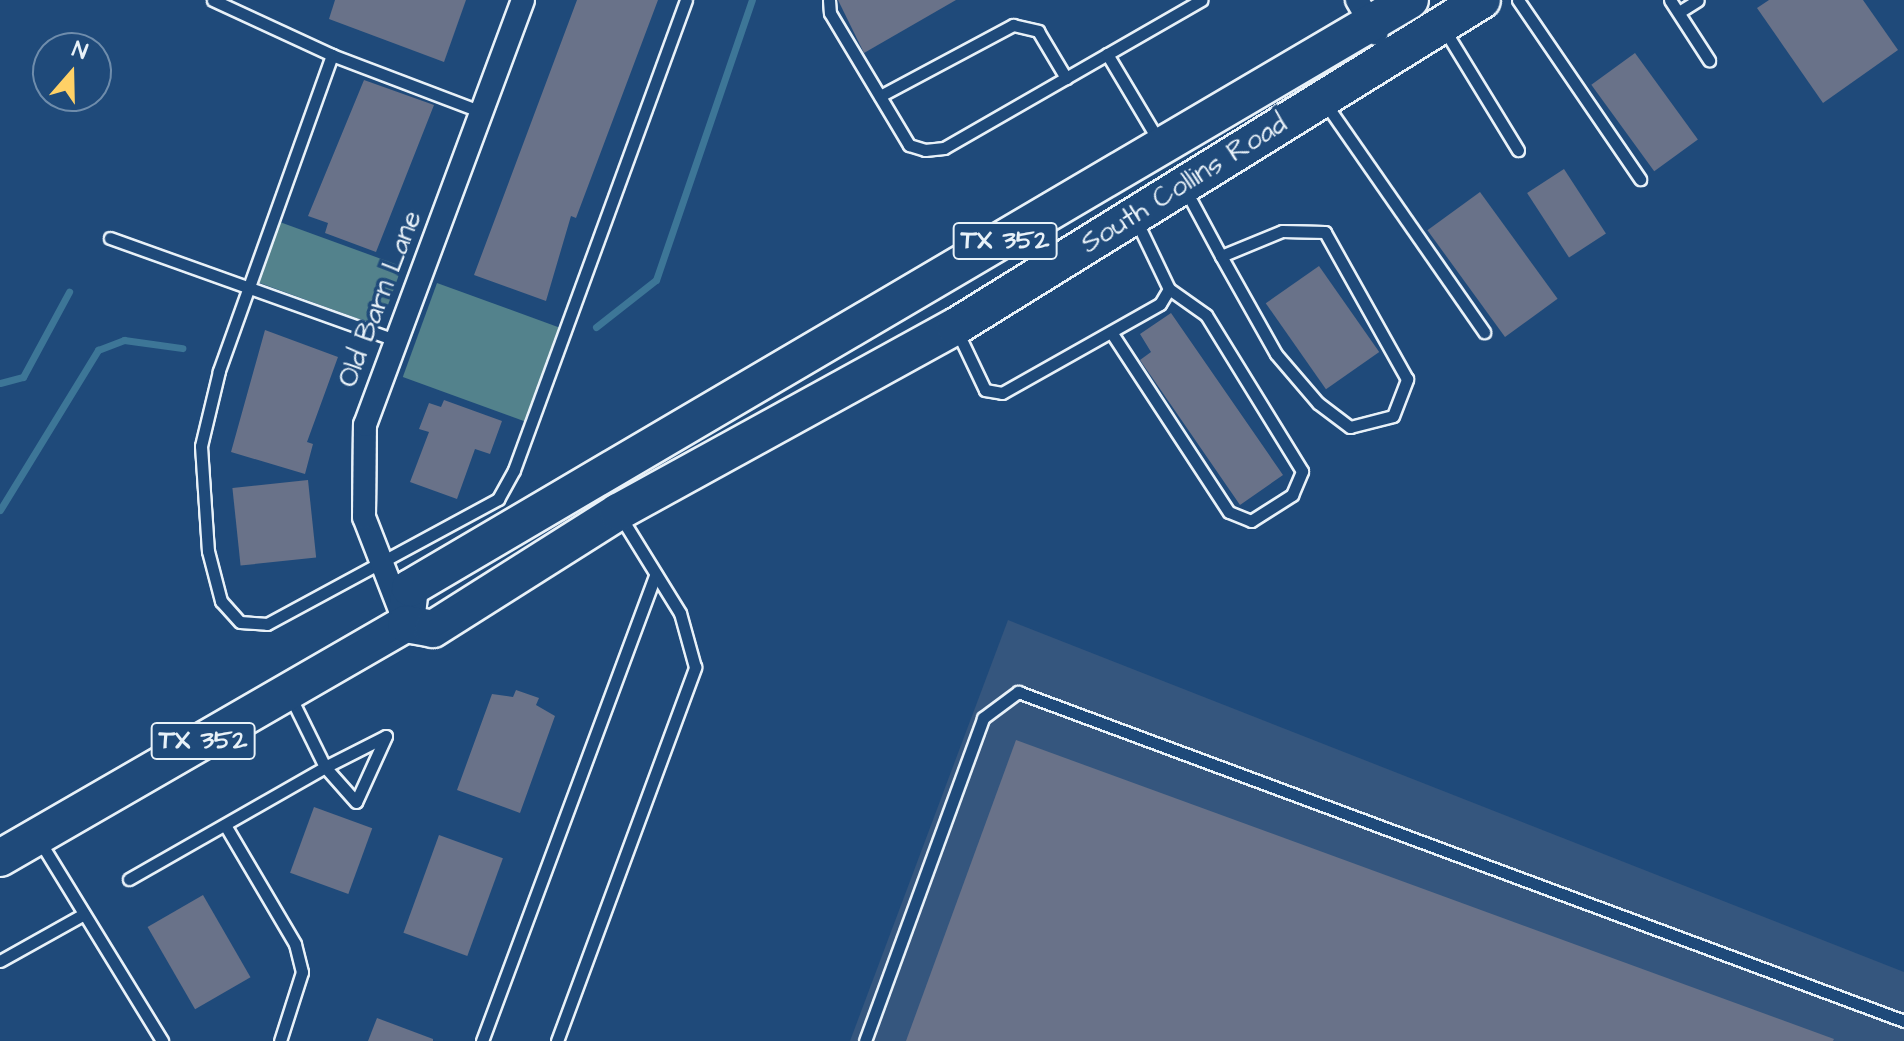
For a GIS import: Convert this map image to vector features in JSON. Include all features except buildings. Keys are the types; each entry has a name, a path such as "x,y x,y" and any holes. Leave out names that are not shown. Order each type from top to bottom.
{"main road":[{"name":"South Collins Road","path":"598,481 1163,148 1365,13 1410,0"},
{"name":"South Collins Road","path":"605,521 955,327 1482,0"},
{"path":"598,481 605,521"},
{"name":"TX 352","path":"406,624 410,588 598,481"},
{"name":"TX 352","path":"0,858 406,624 433,629 605,521"}],"street":[{"name":"Old Barn Lane","path":"406,624 364,517 362,456 365,425 523,0"},
{"path":"1365,13 1390,57"}],"lane":[{"path":"213,0 332,55 482,112"},
{"path":"332,55 249,287 201,446 208,551 221,601 240,622 267,624 498,499 514,470 686,0"},
{"path":"829,0 909,145 944,148 1201,0"},
{"path":"1518,0 1640,179"},
{"path":"1670,0 1709,60"},
{"path":"1679,12 1698,0"},
{"path":"880,96 1013,25 1038,31 1066,78"},
{"path":"1441,25 1518,150"},
{"path":"1107,54 1163,148"},
{"path":"1322,99 1484,332"},
{"path":"1183,185 1221,256 1276,354 1318,403 1350,427 1393,416 1407,379 1325,232 1282,231 1221,256"},
{"path":"1111,332 1229,512 1251,521 1292,495 1302,471 1206,315 1169,289 1134,215"},
{"path":"110,238 397,341"},
{"path":"955,327 985,390 1002,393 1160,304 1169,289"},
{"path":"557,1041 695,667 691,637 656,574 605,521"},
{"path":"482,1041 656,574"},
{"path":"129,879 325,767 386,736 356,802 325,767 288,692"},
{"path":"865,1041 983,718 1018,692 1904,1021"},
{"path":"225,825 295,944 302,972 280,1041"},
{"path":"37,837 162,1041"},
{"path":"0,961 84,914"}],"shaded area":[{"path":"1008,620 1904,972 1904,1041 850,1041"}],"green space":[{"path":"277,221 402,266 380,327 255,281"},
{"path":"437,283 562,328 528,422 403,377"}],"waterway":[{"path":"596,327 656,280 752,0"},
{"path":"0,383 23,377 69,292"},
{"path":"0,510 98,350 124,340 182,348"}]}
